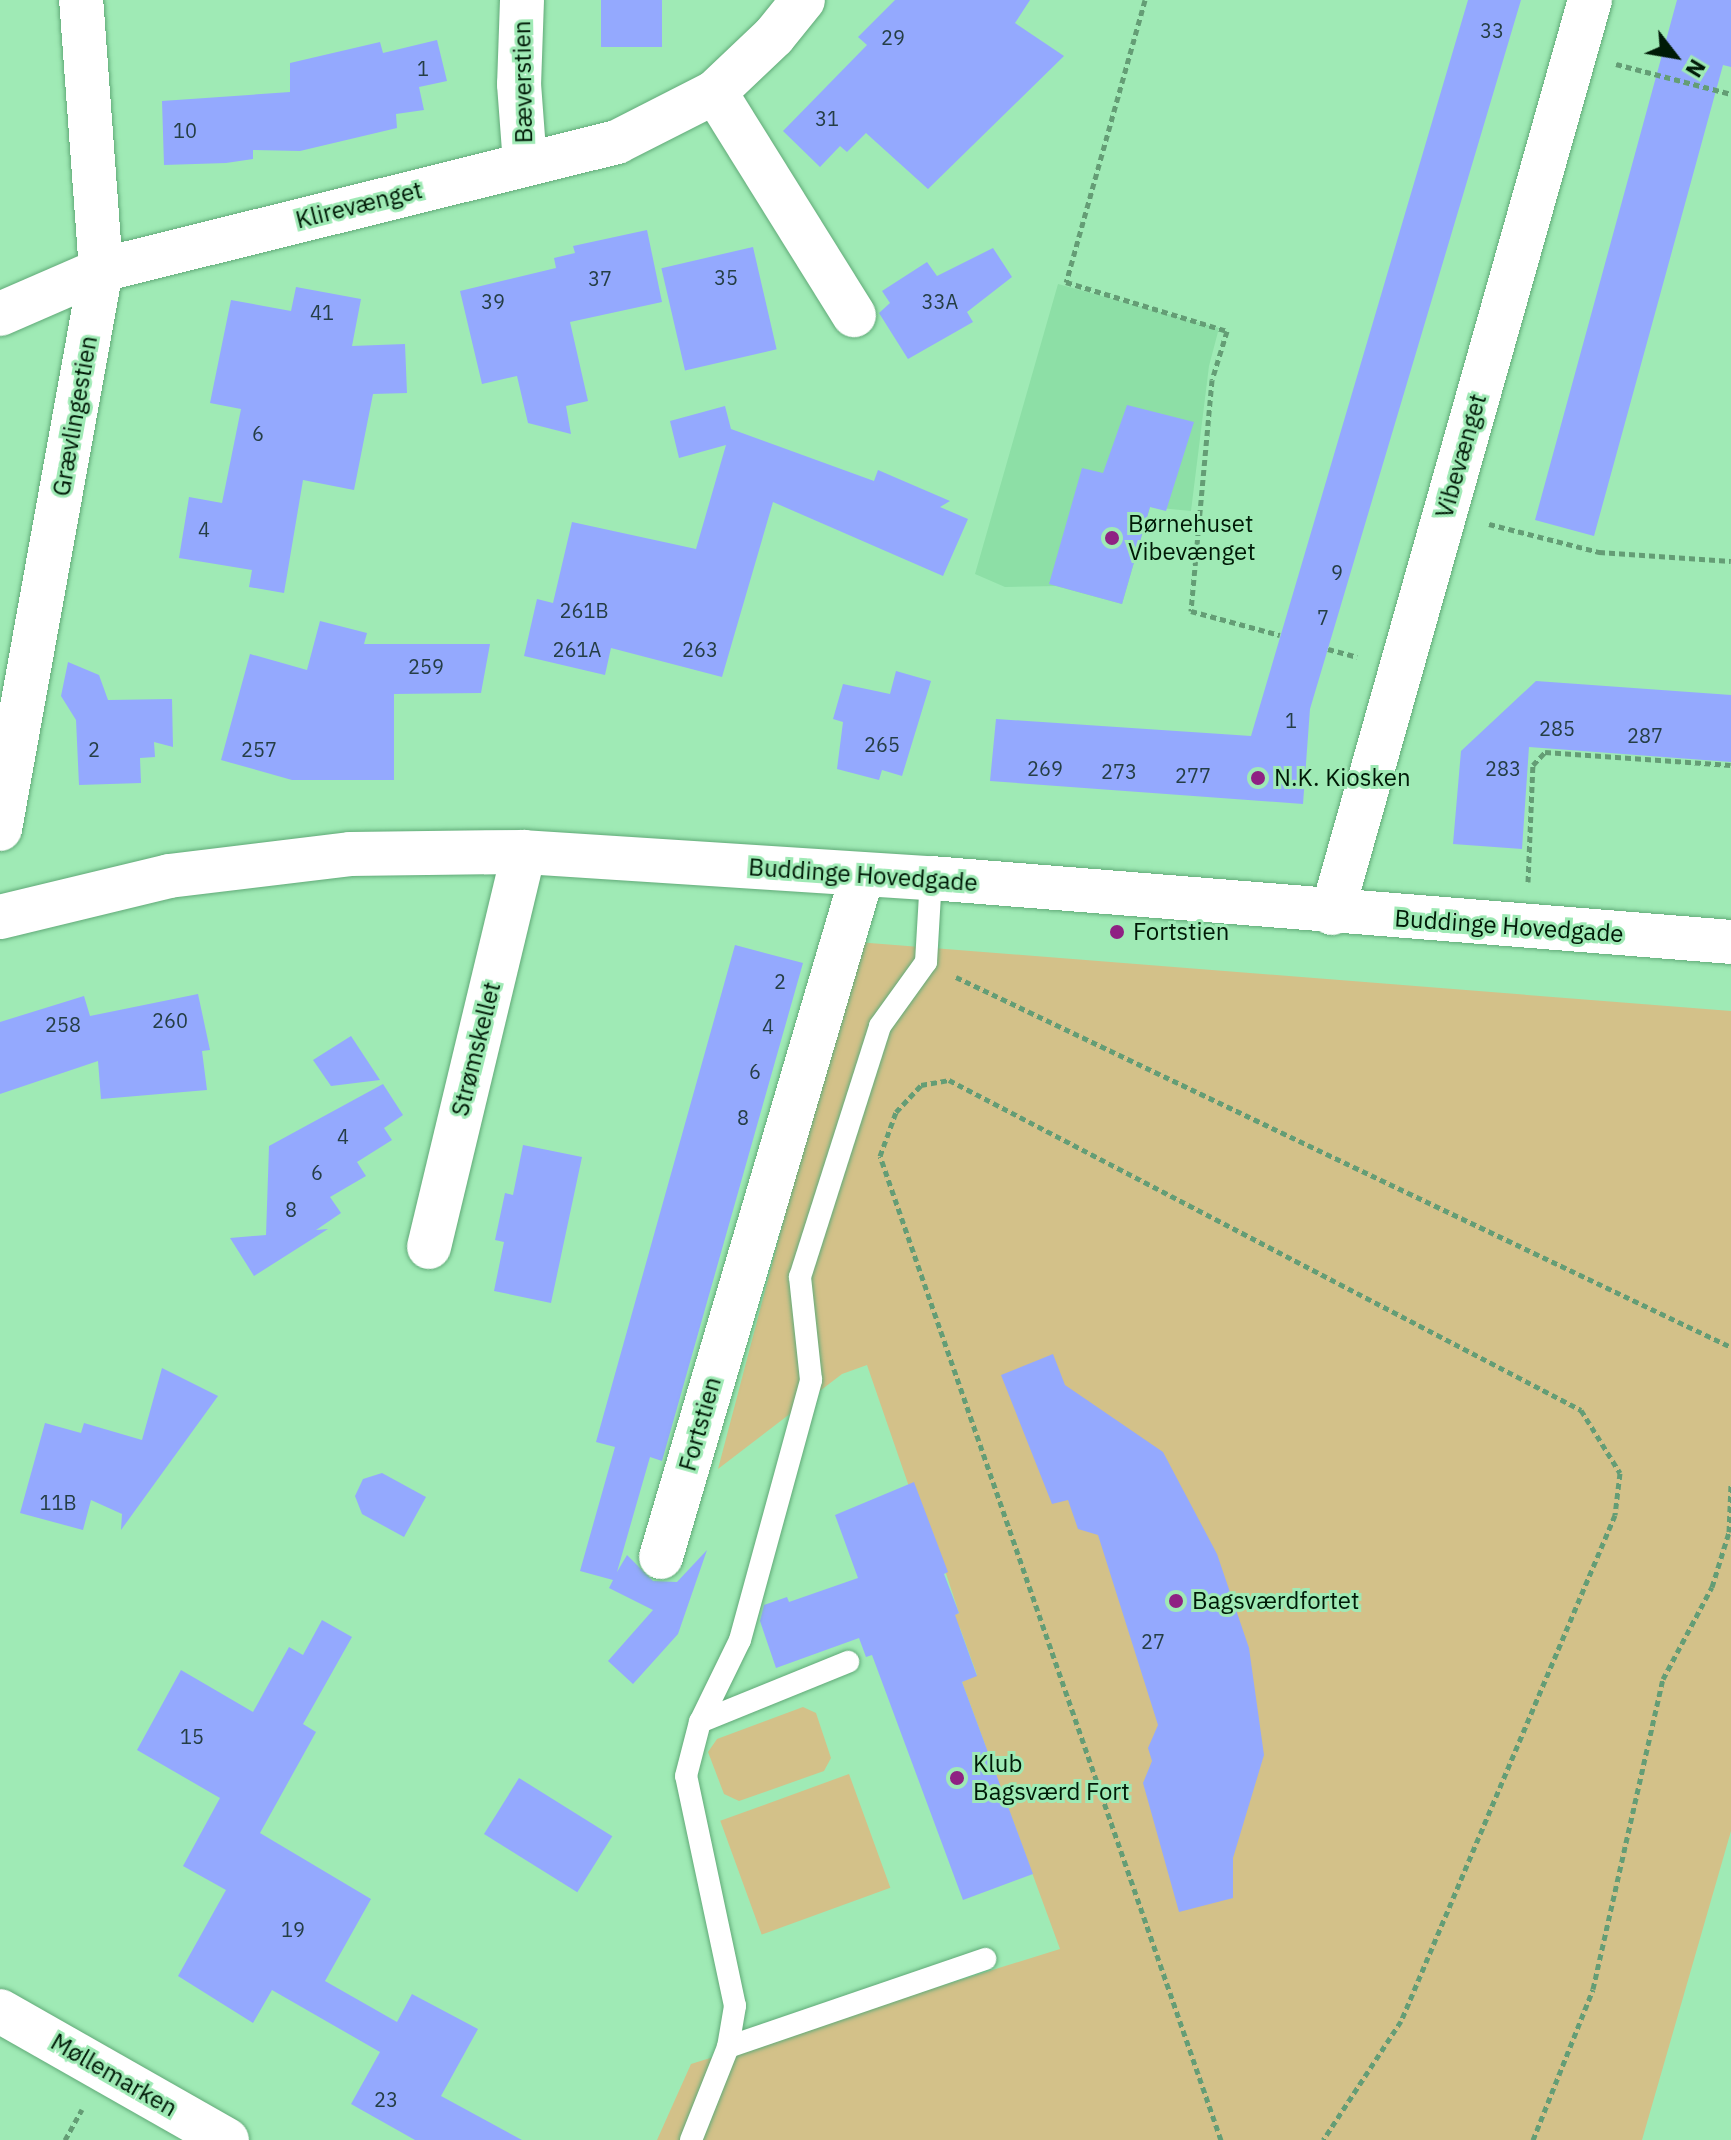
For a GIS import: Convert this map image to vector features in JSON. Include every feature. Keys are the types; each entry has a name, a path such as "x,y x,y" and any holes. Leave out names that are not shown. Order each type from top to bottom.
{"street":[{"name":"Grævlingestien","path":"0,829 101,270 81,0"},
{"name":"Bæverstien","path":"522,0 519,84 525,164"},
{"name":"Klirevænget","path":"0,314 101,270 617,142 715,92 774,36 803,0"},
{"name":"Vibevænget","path":"1332,913 1590,0"},
{"path":"715,92 854,315"},
{"name":"Buddinge Hovedgade","path":"0,917 199,872 350,854 524,852 862,876 931,878 1332,913 1731,942"},
{"name":"Strømskellet","path":"429,1247 524,852"},
{"name":"Fortstien","path":"661,1557 862,876"},
{"name":"Møllemarken","path":"0,2011 227,2140"}],"lane":[{"path":"691,2140 728,2047 735,2006 731,1970 686,1776 700,1722 740,1640 811,1380 800,1277 880,1026 926,962 931,878"},
{"path":"700,1722 848,1662"},
{"path":"728,2047 985,1959"}],"path":[{"path":"1145,0 1066,282 1227,331 1212,380 1191,611 1280,635"},
{"path":"1576,53 1731,94"},
{"path":"1446,511 1599,552 1731,561"},
{"path":"1526,927 1533,765 1545,752 1731,765"},
{"path":"926,962 1731,1347"},
{"path":"1221,2140 880,1156 896,1112 921,1085 949,1080 1581,1410 1620,1473 1615,1515 1401,2021 1323,2140"},
{"path":"1533,2140 1593,1989 1663,1679 1712,1587 1729,1532 1731,1485"}],"shaded area":[{"path":"1058,284 1219,328 1209,366 1191,511 1150,507 1122,604 1056,586 1005,587 975,574"},
{"path":"857,942 1731,1011 1731,1831 1642,2140 657,2140 691,2064 1060,1949 962,1682 977,1675 960,1628 948,1617 959,1613 932,1531 925,1533 867,1365 842,1374 718,1469"},
{"path":"803,1707 816,1713 831,1758 824,1771 739,1801 724,1794 708,1752 717,1739"},
{"path":"849,1774 890,1888 762,1935 720,1821"}],"building":[{"path":"601,0 662,0 662,47 601,47"},
{"path":"895,0 1030,0 1015,23 1064,56 928,189 866,133 847,152 840,146 820,167 783,131 867,45 858,37"},
{"path":"1468,0 1521,0 1310,709 1303,804 990,781 996,719 1251,736"},
{"path":"1677,0 1731,0 1731,67 1723,65 1594,536 1535,520"},
{"path":"437,40 447,81 419,87 424,110 396,114 397,128 300,151 253,150 253,159 164,165 162,101 290,92 290,63 380,42 383,53"},
{"path":"647,230 662,302 570,322 588,401 566,406 571,434 528,423 517,376 482,384 460,291 556,268 554,258 575,253 573,246"},
{"path":"753,247 777,349 685,370 661,268"},
{"path":"993,248 1012,277 967,312 973,322 908,359 879,313 890,303 882,291 927,262 937,276"},
{"path":"296,287 361,299 352,346 405,344 407,393 373,394 354,490 303,480 284,593 249,587 252,570 179,558 189,497 222,503 241,409 210,403 231,300 291,311"},
{"path":"1127,405 1194,422 1166,511 1150,507 1122,604 1049,584 1082,468 1103,473"},
{"path":"725,406 731,429 874,481 878,470 950,501 940,507 968,519 943,576 773,502 722,677 611,648 605,675 524,656 537,599 553,603 572,522 696,549 726,445 679,458 670,421"},
{"path":"320,621 367,633 364,644 490,644 481,693 394,694 394,780 292,780 221,760 250,654 307,670"},
{"path":"68,662 99,675 108,700 172,699 173,747 154,742 155,757 140,758 141,783 79,785 76,720 61,696"},
{"path":"896,671 931,681 902,776 882,770 879,780 837,769 843,722 833,719 843,684 890,694"},
{"path":"1536,681 1731,695 1731,762 1529,747 1522,849 1453,844 1461,751"},
{"path":"735,945 803,963 662,1461 650,1457 617,1572 627,1555 653,1581 677,1582 707,1550 678,1634 633,1684 608,1661 653,1610 609,1588 613,1580 580,1571 615,1447 596,1442"},
{"path":"198,994 210,1050 202,1051 207,1090 101,1099 98,1061 0,1094 0,1022 84,996 90,1016"},
{"path":"351,1036 380,1080 331,1086 313,1060"},
{"path":"383,1084 403,1115 384,1128 392,1140 357,1162 366,1176 330,1197 341,1213 316,1230 328,1229 254,1276 230,1238 266,1235 269,1146"},
{"path":"523,1145 582,1157 551,1303 494,1291 504,1242 495,1240 505,1193 513,1195"},
{"name":"Bagsværdfortet","path":"1053,1354 1065,1385 1163,1452 1217,1554 1249,1648 1264,1755 1233,1858 1233,1898 1179,1912 1143,1783 1152,1761 1148,1748 1158,1725 1098,1535 1078,1529 1068,1500 1052,1504 1001,1375"},
{"path":"162,1368 218,1396 121,1530 122,1514 91,1500 83,1530 20,1513 45,1423 81,1433 84,1423 142,1440"},
{"path":"382,1473 426,1497 404,1537 362,1514 355,1496 363,1479"},
{"name":"Klub Bagsværd Fort","path":"914,1482 948,1572 944,1574 959,1613 955,1615 977,1676 962,1682 1033,1874 963,1900 872,1655 866,1657 859,1638 776,1668 760,1621 764,1605 787,1597 789,1602 858,1578 835,1515"},
{"path":"322,1620 352,1637 303,1724 316,1732 260,1833 371,1899 325,1981 397,2022 412,1994 478,2029 441,2096 522,2140 415,2140 351,2104 380,2052 272,1990 253,2023 178,1976 226,1890 183,1866 220,1798 137,1750 181,1670 253,1712 289,1647 303,1655"},
{"path":"519,1778 612,1836 577,1892 484,1834"}],"place":[{"name":"Børnehuset Vibevænget","path":"1112,538"},
{"name":"N.K. Kiosken","path":"1258,778"},
{"name":"Fortstien","path":"1117,932"},
{"name":"Bagsværdfortet","path":"1176,1601"},
{"name":"Klub Bagsværd Fort","path":"957,1778"}]}
